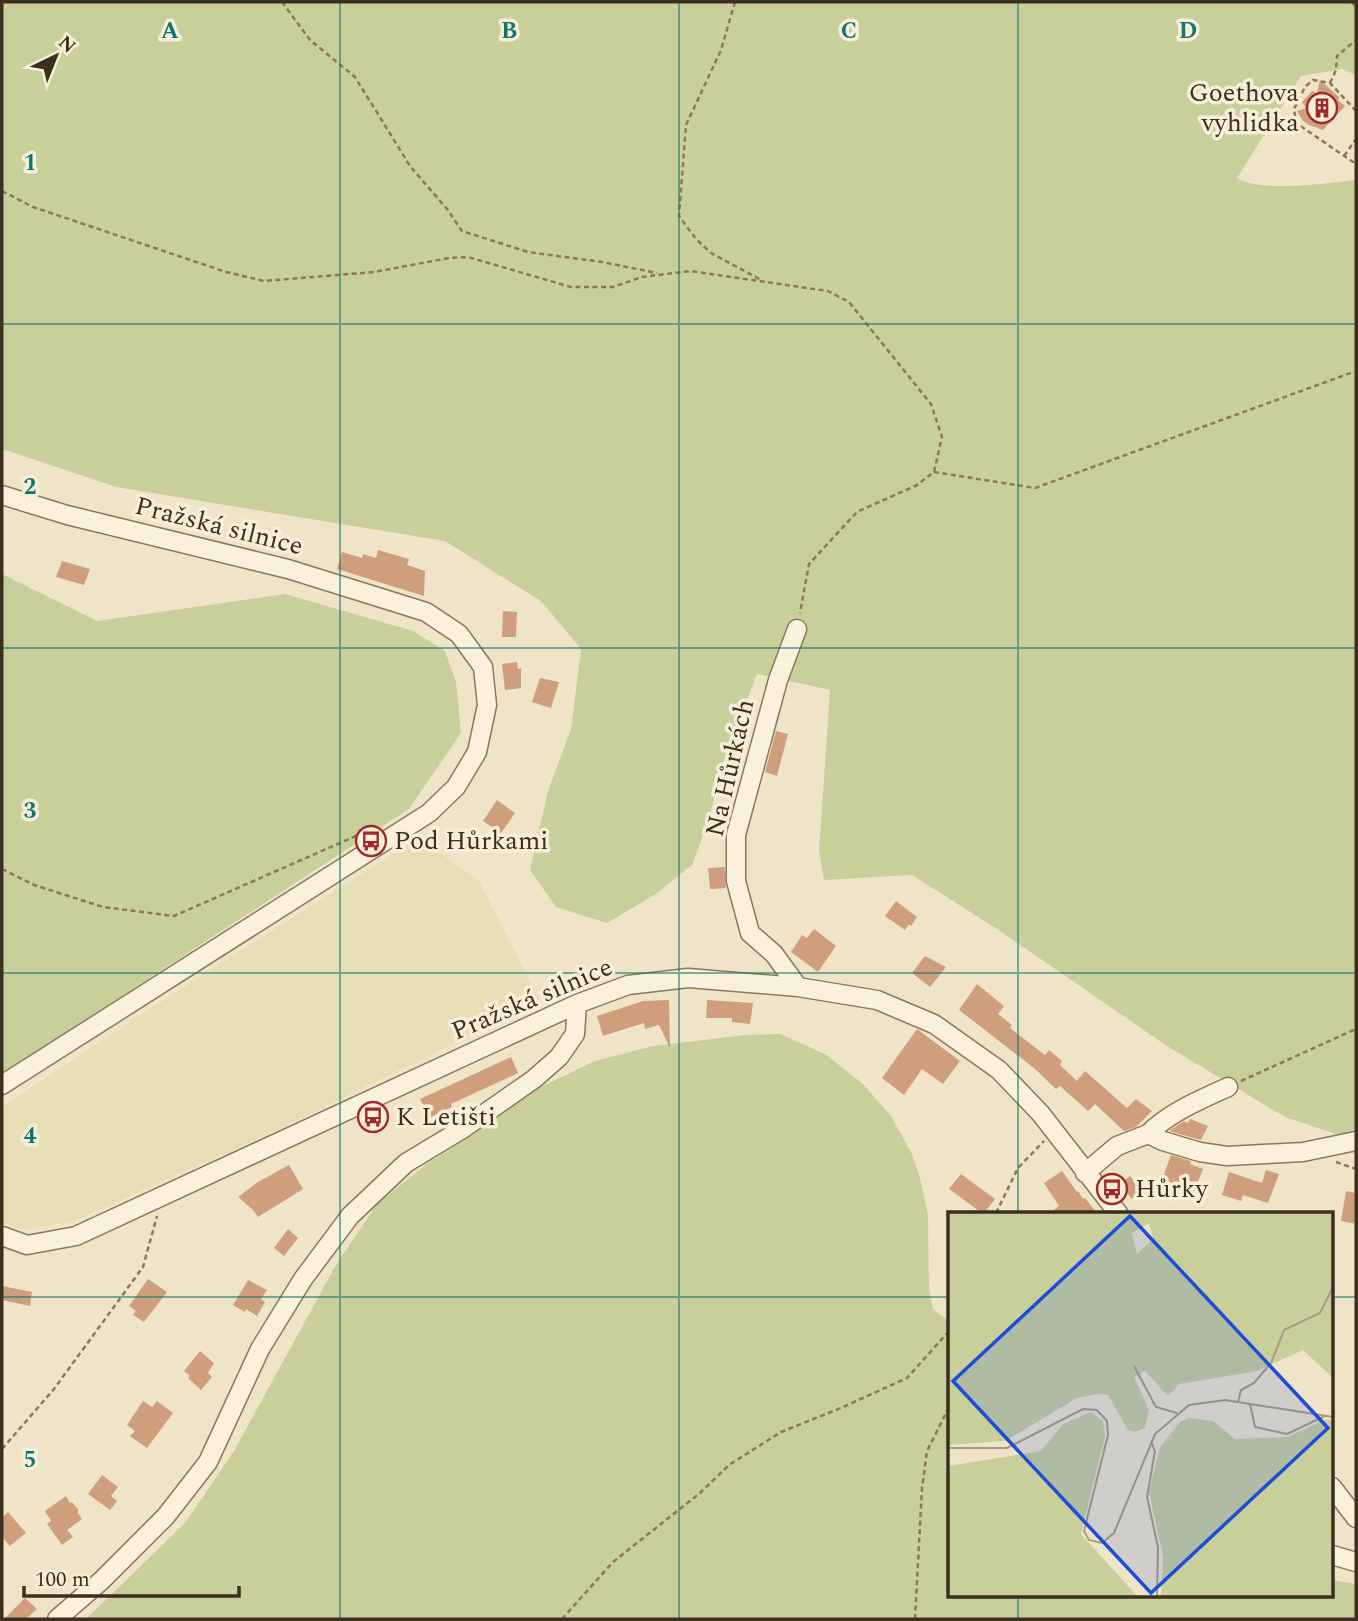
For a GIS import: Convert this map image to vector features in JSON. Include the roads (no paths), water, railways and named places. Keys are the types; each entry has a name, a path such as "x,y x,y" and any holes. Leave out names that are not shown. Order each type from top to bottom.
{"street":[{"name":"Pražská silnice","path":"2,495 67,515 288,569 426,612 459,634 483,667 487,705 477,752 456,787 429,813 2,1085"},
{"name":"Na Hůrkách","path":"797,629 778,680 736,835 736,881 750,933 774,954 798,987"},
{"name":"Pražská silnice","path":"2,1236 27,1245 76,1236 577,1004 628,985 688,978 798,987 877,1000 934,1024 999,1070 1041,1114 1117,1212"},
{"path":"57,1619 101,1581 166,1516 208,1462 260,1349 303,1279 350,1216 406,1163 474,1121 534,1079 559,1057 575,1034 577,1004"},
{"path":"1085,1173 1117,1146 1148,1134 1158,1124 1188,1106 1228,1087"},
{"path":"1148,1134 1200,1152 1227,1156 1303,1152 1356,1141"},
{"path":"1334,1490 1356,1518"},
{"path":"1334,1556 1356,1562"}],"place":[{"name":"Goethova vyhlidka","path":"1322,108"},
{"name":"Pod Hůrkami","path":"371,841"},
{"name":"K Letišti","path":"373,1117"},
{"name":"Hůrky","path":"1112,1189"}]}
